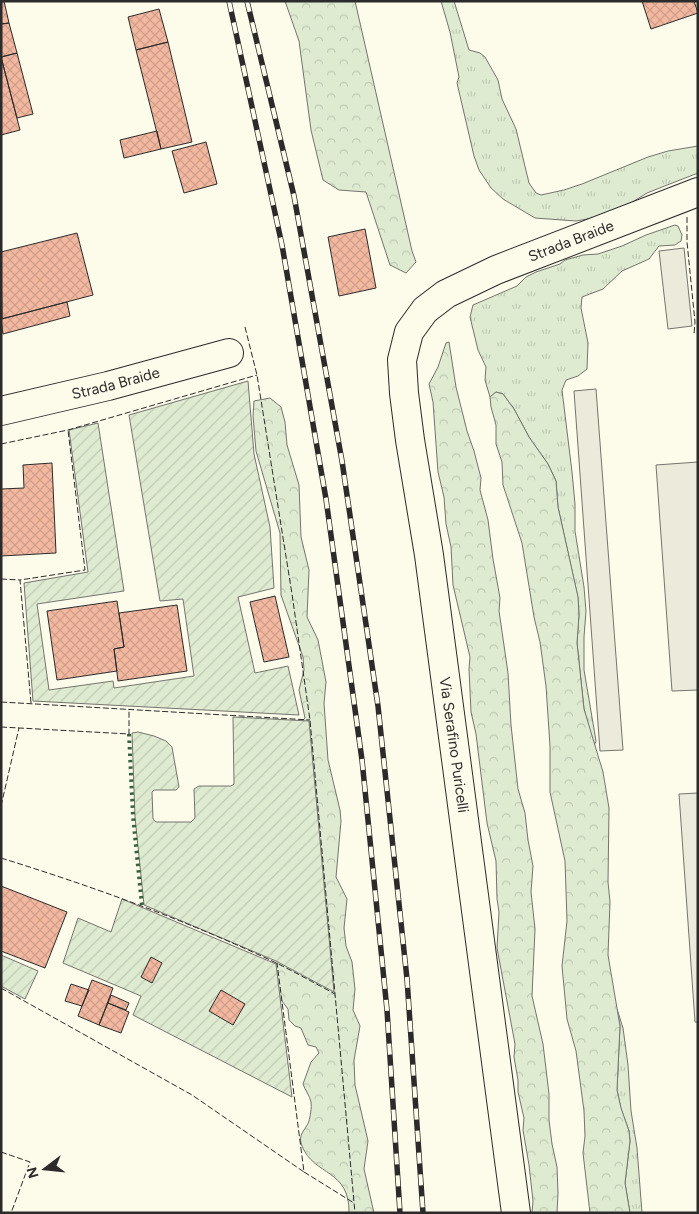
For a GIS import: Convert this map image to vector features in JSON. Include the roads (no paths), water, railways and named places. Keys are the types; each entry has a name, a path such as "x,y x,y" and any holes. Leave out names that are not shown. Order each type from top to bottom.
{"street":[{"name":"Strada Braide","path":"446,294 496,270 698,192"},
{"name":"Via Serafino Puricelli","path":"446,294 425,310 408,332 402,360 404,393 431,565 516,1213"},
{"name":"Strada Braide","path":"1,411 108,386 229,353"}],"railway":[{"path":"229,1 282,245 326,499 362,760 387,1010 400,1213"},
{"path":"247,1 294,196 342,461 378,706 407,979 423,1213"}]}
